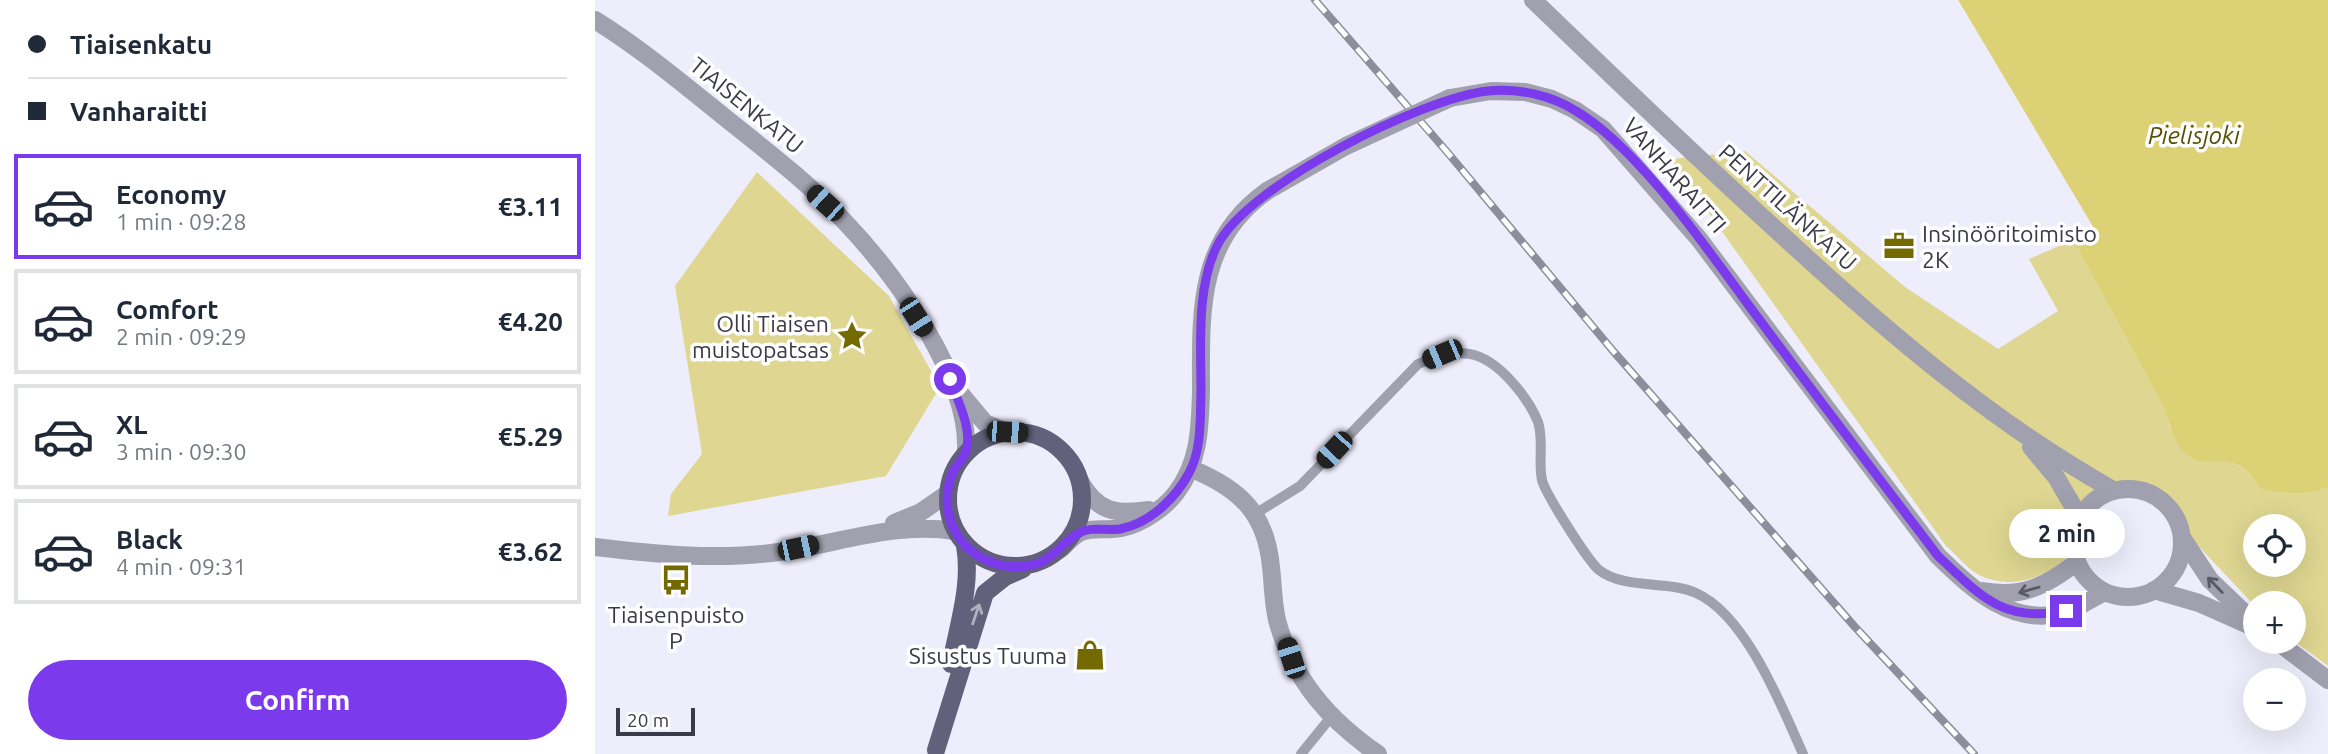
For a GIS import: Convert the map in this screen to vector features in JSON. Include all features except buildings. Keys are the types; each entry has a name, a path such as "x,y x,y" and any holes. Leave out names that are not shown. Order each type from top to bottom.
{"main road":[{"path":"936,752 985,593 1005,577 1041,562 1061,549 1076,529 1082,506 1080,481 1070,459 1052,443 1030,433 1007,432 985,438 966,452 953,471 947,494 948,513 955,531 965,546 988,562 1014,567 1041,562"},
{"path":"936,752 967,586 969,568 965,546"}],"street":[{"name":"PENTTILÄNKATU","path":"1533,0 1672,135 1835,284 2023,436 2113,490"},
{"name":"TIAISENKATU","path":"595,20 768,152 844,220 892,280 928,336 950,379 967,430 966,452"},
{"name":"VANHARAITTI","path":"1061,549 1080,533 1123,528 1159,509 1177,492 1192,469 1201,424 1207,276 1218,244 1238,216 1267,191 1346,146 1450,98 1491,91 1525,92 1576,110 1603,129 1699,239 1938,556 1973,590 2010,611 2036,617 2066,611 2105,592"},
{"name":"TIAISENKATU","path":"950,379 985,423 1007,432"},
{"name":"PENTTILÄNKATU","path":"2023,436 2056,477 2080,518"},
{"path":"1192,469 1231,487 1255,514 1265,533 1277,621 1306,688 1347,732 1378,754"},
{"path":"1080,481 1089,498 1104,508 1125,514 1159,509"},
{"path":"2183,539 2179,563 2169,579 2154,590 2138,596 2105,592 2088,579 2077,562 2074,540 2080,518 2093,500 2113,490 2138,489 2160,498 2176,516 2183,539 2210,580 2243,613"},
{"path":"871,533 921,512 947,494"},
{"path":"595,547 682,556 734,556 773,553 871,533 925,526 955,531"},
{"path":"1973,590 2005,595 2028,592 2051,582 2077,562"},
{"path":"2154,590 2199,603 2243,621"},
{"path":"2294,654 2328,680"}],"lane":[{"path":"1255,514 1300,486 1418,364 1442,354 1461,352 1488,358 1524,395 1538,423 1542,481 1587,557 1598,569 1614,577 1696,592 1717,607 1735,626 1762,670 1803,754"},
{"path":"1301,754 1331,717"}],"shaded area":[{"path":"1745,151 1905,287 1998,349 2058,311 2029,259 2073,240 2164,408 2171,430 2204,461 2230,462 2244,469 2260,489 2294,494 2328,487 2328,666 2306,650 2306,591 2243,591 2243,593 2187,534 2180,511 2152,488 2112,484 2074,515 2065,560 2035,577 2002,582 1979,575 1970,569 1946,546 1701,202 1663,160"},
{"path":"757,172 889,296 940,387 886,476 668,516 671,494 702,454 675,286"}],"water":[{"name":"Pielisjoki","path":"1958,0 2328,0 2328,487 2295,494 2260,489 2251,475 2241,467 2231,463 2194,459 2181,449 2164,408 2073,240 2093,227"}],"pier":[{"path":"1954,0 1958,0 2093,227 2070,241 2071,237 2089,226"}],"railway":[{"path":"1315,0 1448,153 1614,352 1855,627 1974,754"}],"place":[{"name":"Insinööritoimisto 2K","path":"1899,246"},
{"name":"Olli Tiaisen muistopatsas","path":"852,336"},
{"name":"Tiaisenpuisto P","path":"676,580"},
{"name":"Sisustus Tuuma","path":"1090,655"}],"route":[{"path":"950,379 967,430 966,452 953,471 947,494 948,513 965,546 988,562 1014,567 1041,562 1080,533 1094,529 1123,528 1146,518 1169,501 1192,469 1201,424 1203,314 1207,276 1218,244 1238,216 1256,199 1305,167 1399,120 1450,98 1491,91 1525,92 1552,99 1576,110 1603,129 1633,161 1699,239 1938,556 1973,590 2010,611 2036,617 2066,611"}]}
